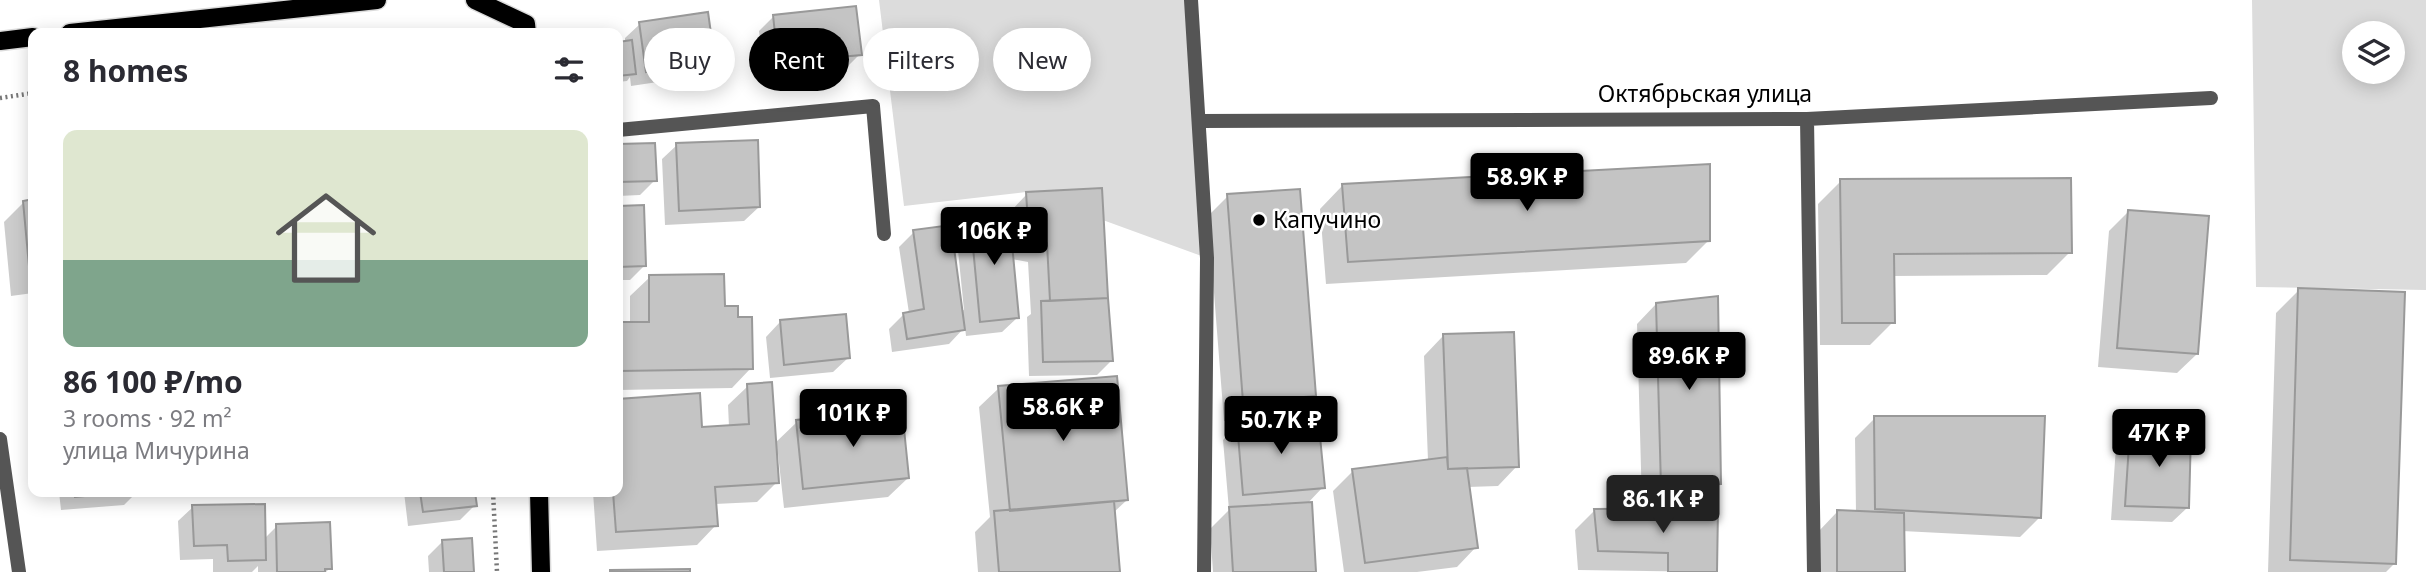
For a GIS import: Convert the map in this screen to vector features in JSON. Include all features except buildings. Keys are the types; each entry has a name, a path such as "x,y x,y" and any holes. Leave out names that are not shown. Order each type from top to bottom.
{"main road":[{"path":"117,28 377,0"},
{"path":"475,0 526,28"},
{"path":"0,41 28,38"},
{"path":"539,497 541,572"}],"street":[{"path":"1191,0 1207,258 1204,572"},
{"name":"Октябрьская улица","path":"1199,121 1807,119 2211,98"},
{"path":"623,130 873,106 884,234"},
{"path":"1807,119 1814,572"},
{"path":"0,439 19,572"}],"path":[{"path":"0,98 28,94"},
{"path":"493,497 497,572"}],"shaded area":[{"path":"879,0 1190,0 1207,258 1026,192 904,206 890,91 979,91 979,28 882,28"},
{"path":"2252,0 2426,0 2426,290 2256,287"}],"place":[{"name":"Капучино","path":"1259,220"}]}
